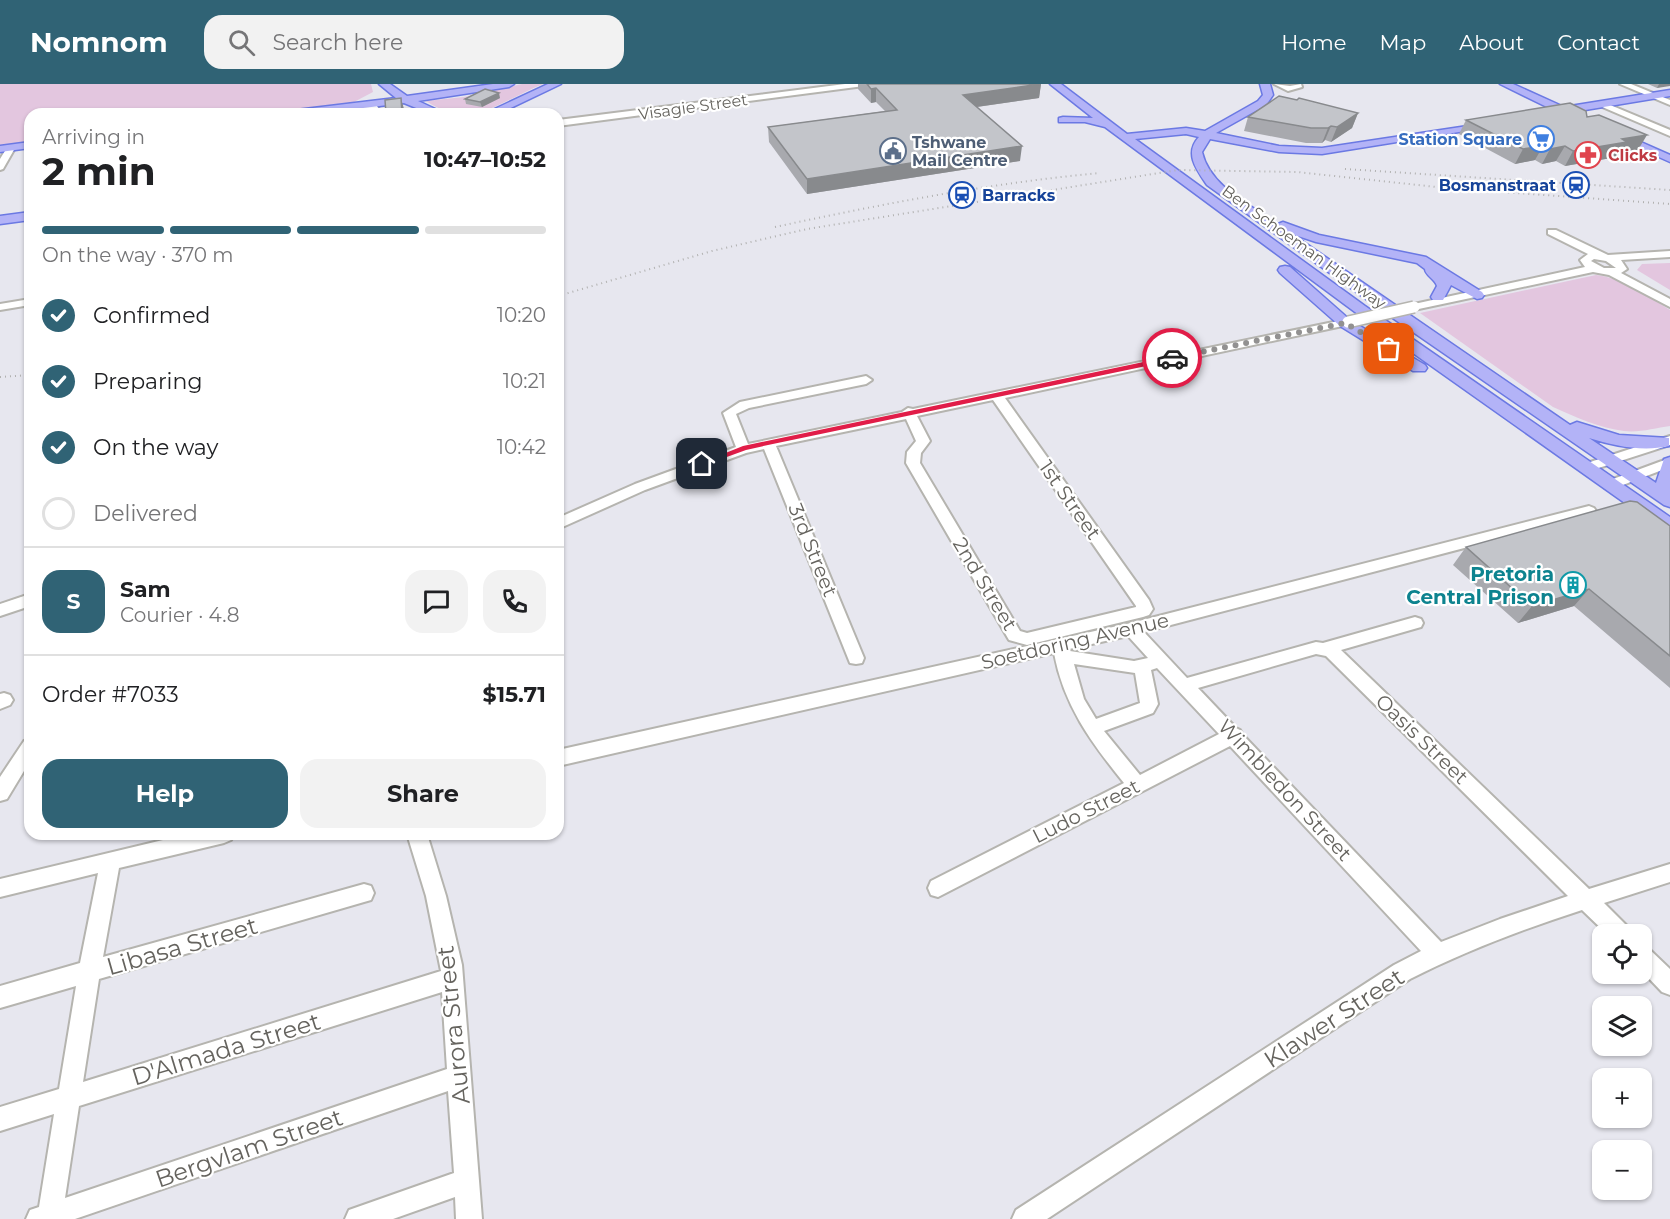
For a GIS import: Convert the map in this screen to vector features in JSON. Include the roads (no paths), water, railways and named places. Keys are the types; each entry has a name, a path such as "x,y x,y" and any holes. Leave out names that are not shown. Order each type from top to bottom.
{"main road":[{"path":"383,84 405,100 426,108"},
{"path":"332,108 371,101 383,93 383,84"},
{"path":"334,108 472,92 509,84"},
{"path":"502,108 556,84"},
{"name":"Ben Schoeman Highway","path":"1055,84 1229,216 1670,526"},
{"path":"1206,134 1262,103 1268,95 1265,84"},
{"path":"1505,84 1584,120"},
{"path":"1540,115 1670,93"},
{"path":"1063,120 1089,120 1111,126"},
{"path":"1126,137 1172,131 1206,134 1294,151 1322,151 1505,121"},
{"path":"1227,122 1222,128 1225,132 1252,143"},
{"path":"1605,130 1670,159"},
{"name":"Ben Schoeman Highway","path":"1206,134 1196,152 1204,175 1211,182 1389,309 1670,500"},
{"path":"5,148 24,146"},
{"path":"1211,182 1286,228 1317,238 1410,256 1470,293"},
{"path":"1229,216 1317,300 1347,322 1518,429 1582,465"},
{"path":"0,220 24,217"},
{"path":"1389,309 1359,280 1355,272 1357,265 1379,257 1400,259 1443,276 1491,284"},
{"path":"1438,297 1444,290 1443,276"},
{"path":"1517,397 1605,438 1634,444 1667,441"},
{"path":"1670,463 1664,481 1670,500"}],"street":[{"name":"Visagie Street","path":"564,122 829,86 864,84"},
{"path":"1278,84 1284,88 1293,89 1298,87 1297,84"},
{"path":"1624,84 1670,103"},
{"path":"1603,104 1670,133"},
{"path":"350,106 373,108"},
{"path":"0,167 5,148"},
{"path":"1589,263 1549,233 1604,257 1617,269 1670,304"},
{"path":"564,521 640,487 743,448 1415,307 1589,263 1604,257 1670,257"},
{"path":"1617,269 1636,260 1670,257"},
{"path":"1415,307 1438,297 1470,293 1491,284 1589,263 1617,269 1670,297"},
{"path":"0,307 24,303"},
{"path":"743,448 729,412 732,410 746,405 866,380"},
{"name":"1st Street","path":"996,395 1143,604"},
{"name":"2nd Street","path":"908,412 922,435 922,441 914,452 913,463 1015,636 1027,639 1140,612 1145,609 1143,604"},
{"path":"1582,465 1611,460 1667,441"},
{"name":"3rd Street","path":"768,443 856,658"},
{"path":"1610,485 1670,463"},
{"name":"Soetdoring Avenue","path":"564,758 1061,651 1131,629 1588,511"},
{"path":"0,610 24,602"},
{"path":"1185,685 1415,623"},
{"name":"Wimbledon Street","path":"1131,629 1234,735 1437,953"},
{"name":"Oasis Street","path":"1326,648 1339,656 1611,924"},
{"path":"1061,651 1127,667 1142,666 1161,660"},
{"path":"1061,651 1076,701 1092,728 1137,785"},
{"path":"1092,728 1147,708 1149,704 1142,666"},
{"name":"Ludo Street","path":"938,888 1234,735"},
{"path":"0,793 24,755"},
{"path":"0,888 200,840"},
{"name":"Aurora Street","path":"419,840 436,896 452,978 469,1219"},
{"path":"46,1218 70,1098 88,973 110,862"},
{"name":"Klawer Street","path":"1026,1219 1402,972 1437,953 1586,899 1670,873"},
{"name":"Libasa Street","path":"0,997 364,893"},
{"path":"1652,966 1670,984"},
{"name":"D'Almada Street","path":"0,1119 452,978"},
{"name":"Bergvlam Street","path":"46,1218 459,1076"},
{"path":"358,1219 466,1181"}],"railway":[{"path":"1345,169 1670,190"},
{"path":"564,294 712,251 807,229 1178,170 1297,172 1446,188 1670,204"},
{"path":"775,227 937,195 1018,182 1100,173"},
{"path":"0,377 24,375"}],"place":[{"name":"Station Square","path":"1541,139"},
{"name":"Tshwane Mail Centre","path":"893,151"},
{"name":"Clicks","path":"1588,155"},
{"name":"Bosmanstraat","path":"1576,185"},
{"name":"Barracks","path":"962,195"},
{"name":"Pretoria Central Prison","path":"1573,585"}]}
